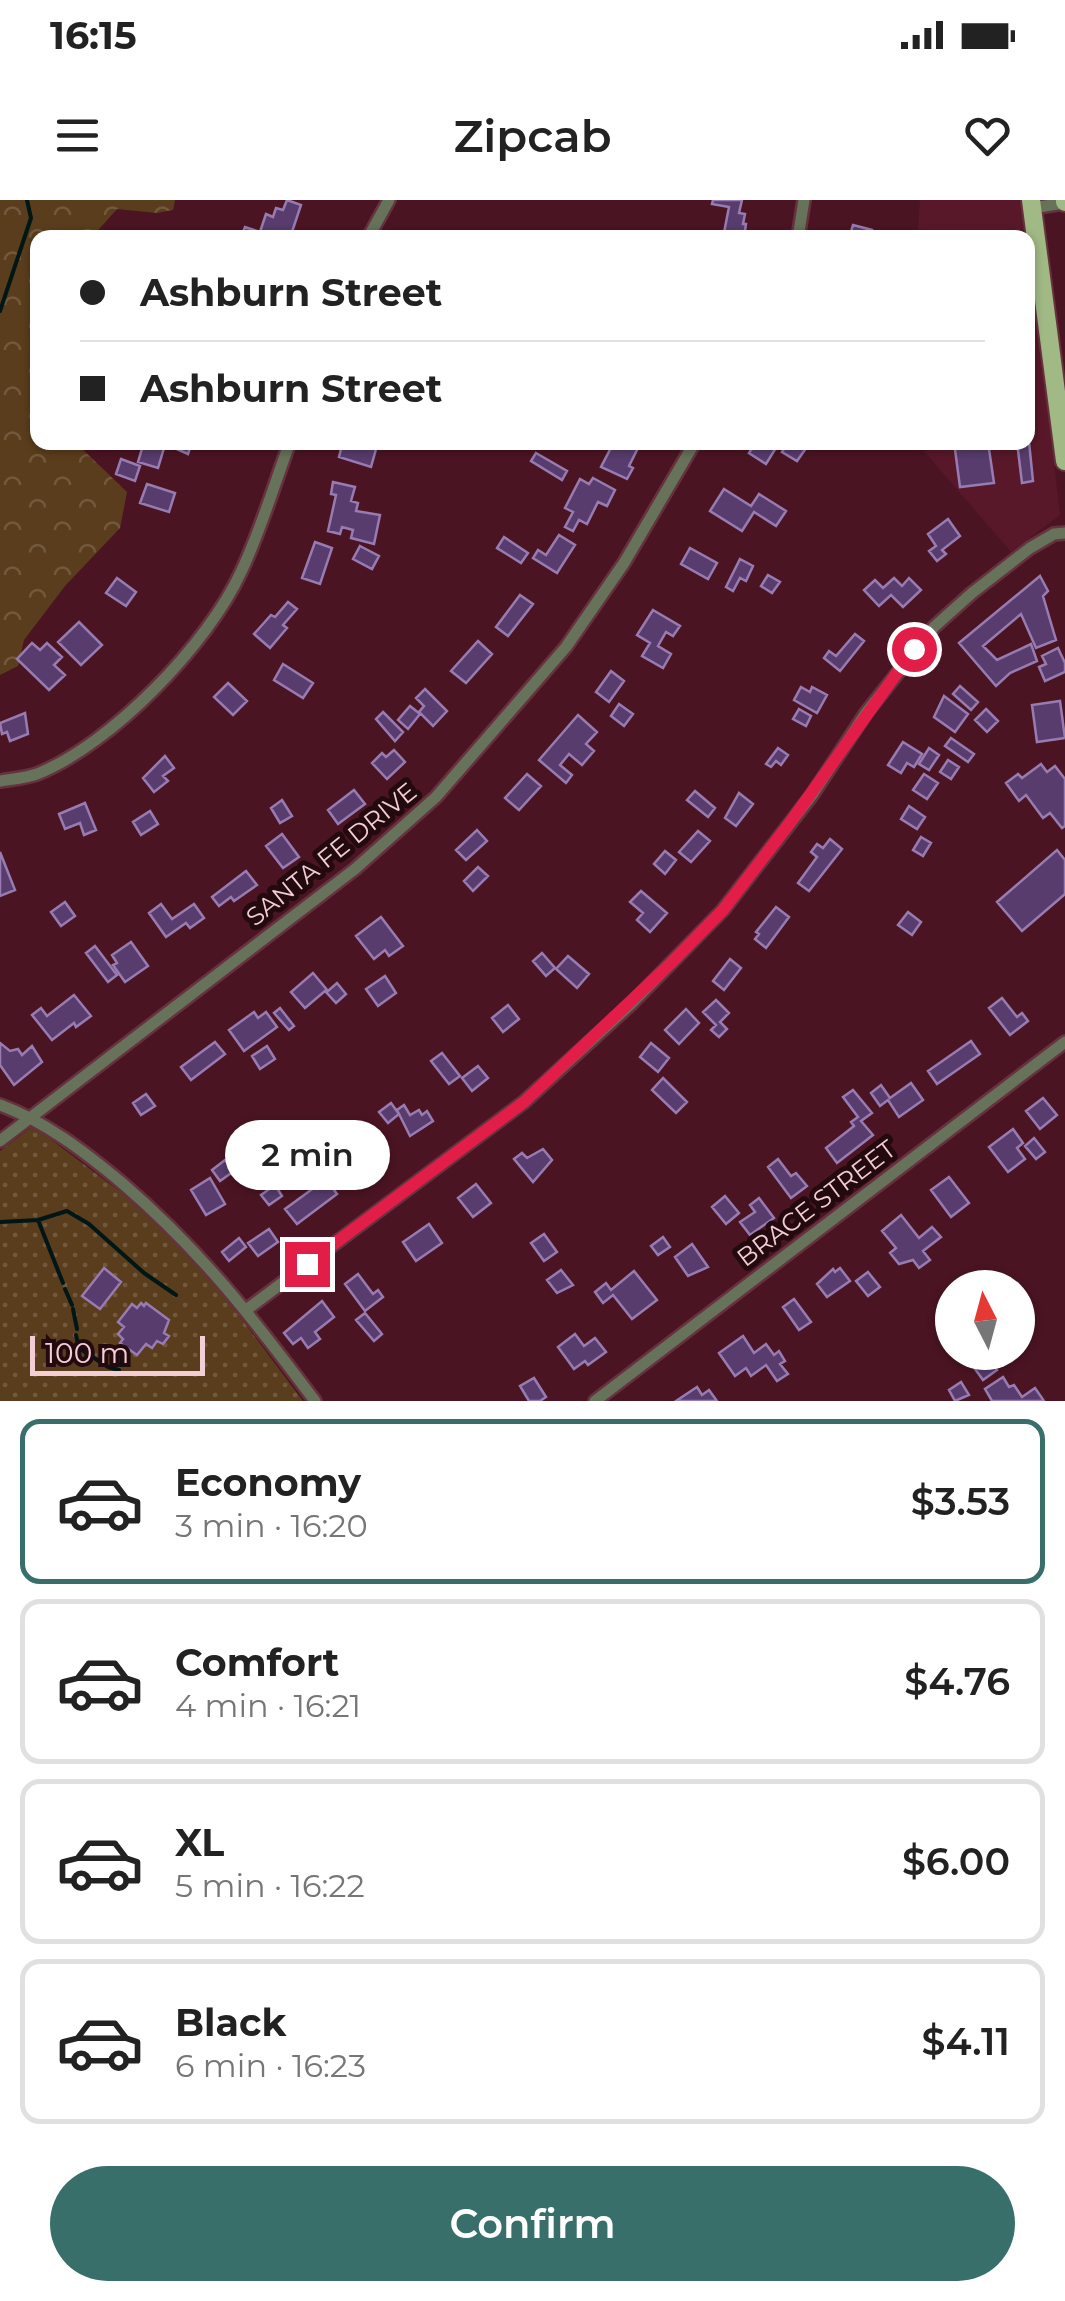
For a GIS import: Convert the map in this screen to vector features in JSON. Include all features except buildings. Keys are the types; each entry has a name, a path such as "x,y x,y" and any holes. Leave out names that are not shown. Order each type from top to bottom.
{"main road":[{"path":"1032,204 1062,406 1065,461"}],"street":[{"path":"372,230 388,200"},
{"path":"799,230 804,200"},
{"path":"1032,204 1065,202"},
{"path":"0,782 34,775 78,753 160,683 201,634 240,575 287,450"},
{"name":"SANTA FE DRIVE","path":"0,1140 355,869 436,797 566,647 624,563 690,450"},
{"path":"246,1310 524,1102 632,1003 723,910 934,627 1030,548 1054,534 1065,533"},
{"name":"BRACE STREET","path":"595,1401 1065,1042"},
{"path":"0,1105 31,1116 98,1163 161,1217 246,1310 314,1401"}],"shaded area":[{"path":"920,200 1024,200 1027,230 918,230"},
{"path":"1035,296 1060,515 1011,552 923,450 1035,450"}],"green space":[{"path":"0,200 175,200 173,210 157,213 117,209 98,230 30,230 30,450 83,450 127,492 120,528 65,586 24,640 18,666 0,675"},
{"path":"33,1126 147,1212 220,1290 303,1401 0,1401 0,1151"}],"waterway":[{"path":"0,311 31,218 27,200"},
{"path":"0,1222 38,1220 67,1211 89,1224 144,1273 176,1295"},
{"path":"38,1220 63,1283"},
{"path":"65,1289 72,1305"},
{"path":"73,1309 77,1329"},
{"path":"76,1335 79,1348 119,1370"},
{"path":"121,1365 122,1355"}],"route":[{"path":"307,1264 524,1102 632,1003 723,910 812,794 914,649"}]}
